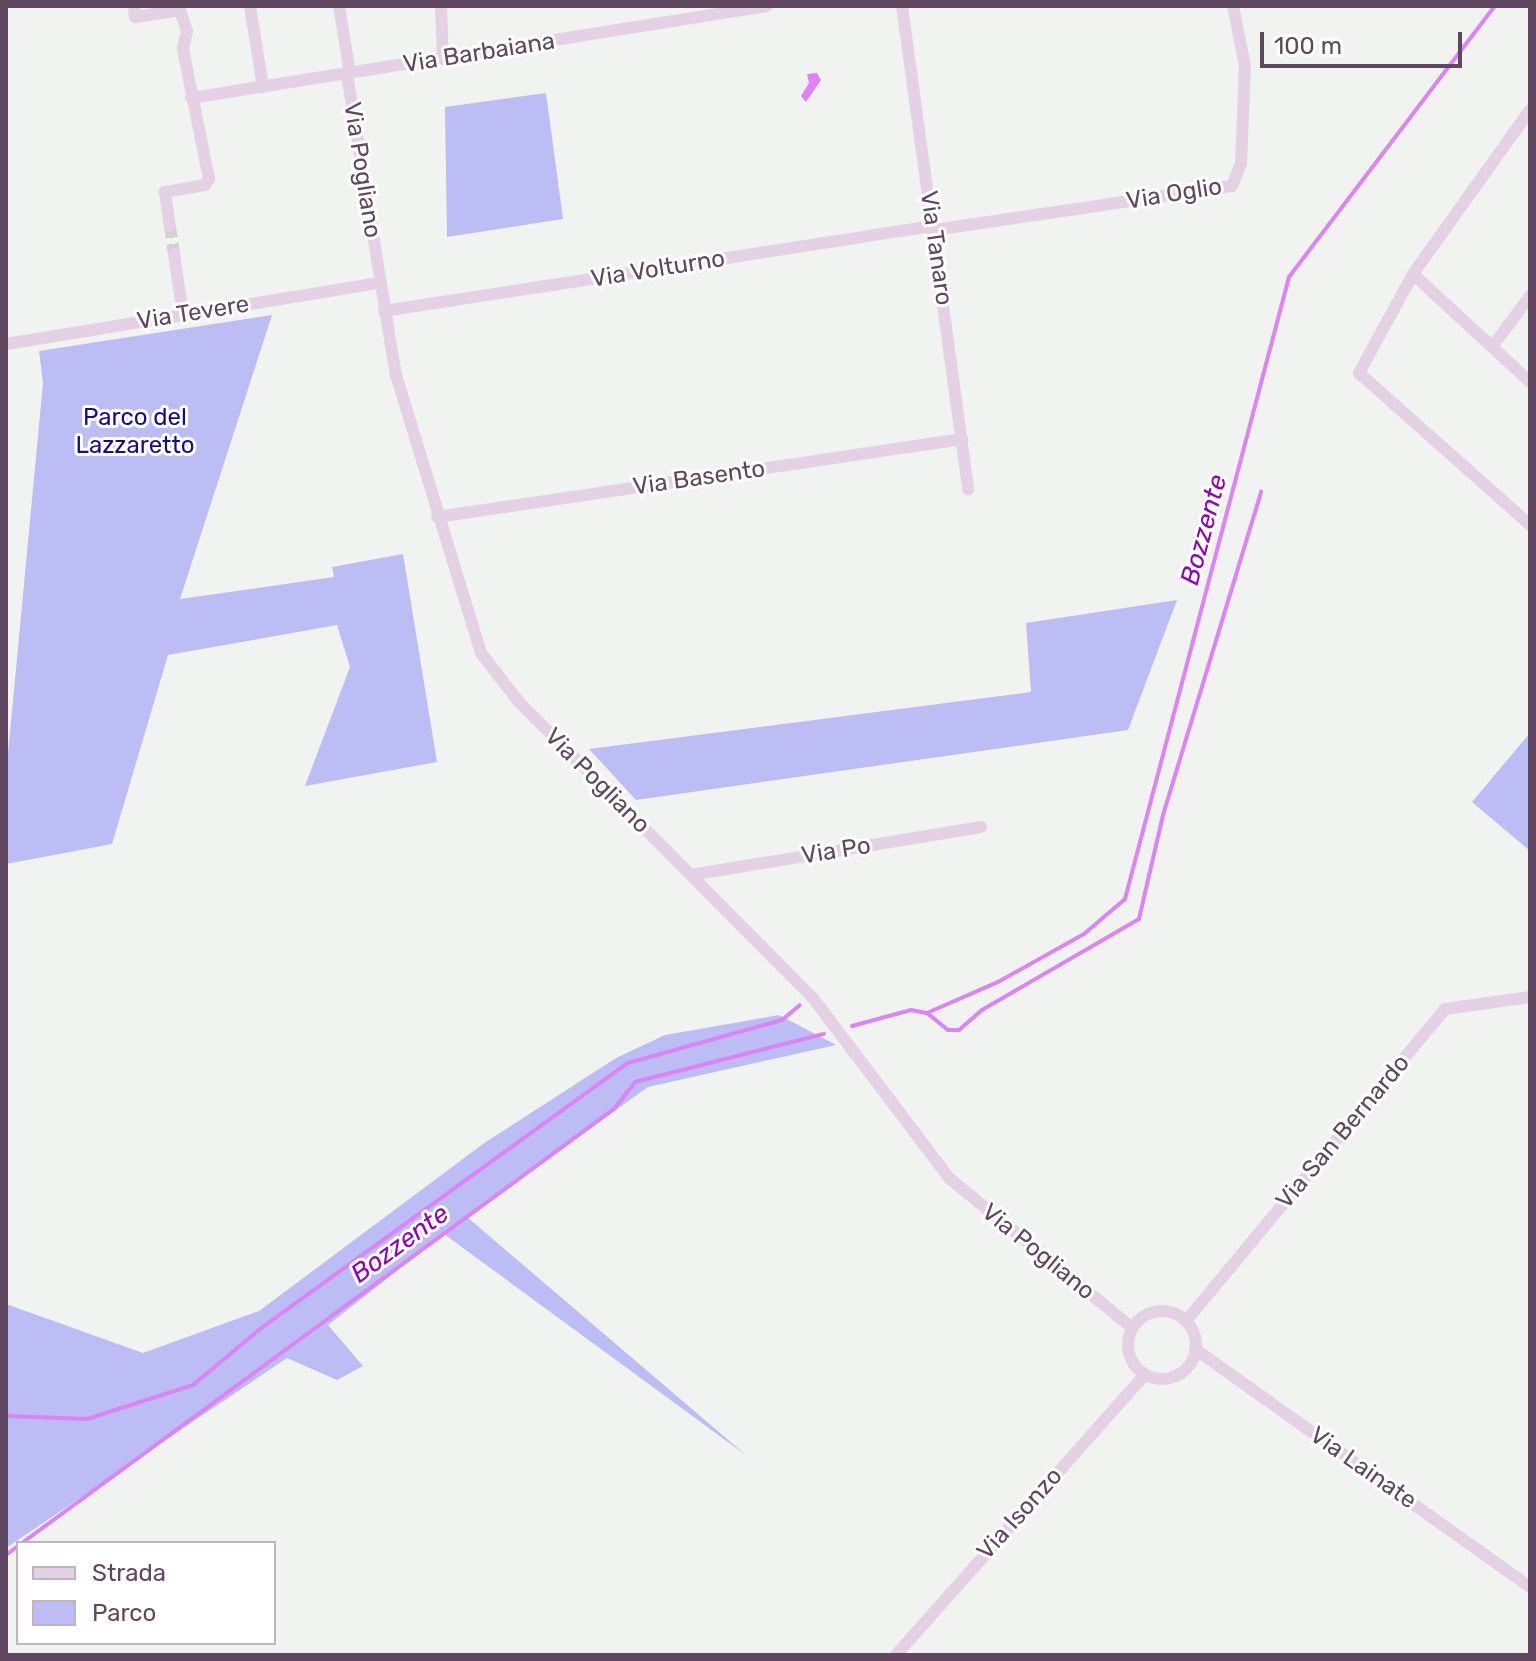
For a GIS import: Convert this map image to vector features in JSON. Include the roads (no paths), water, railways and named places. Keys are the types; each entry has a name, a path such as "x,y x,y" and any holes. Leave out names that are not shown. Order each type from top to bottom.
{"street":[{"path":"134,6 135,17 177,9 184,15 191,98 209,179 205,185 165,192 170,226"},
{"path":"250,6 263,87"},
{"name":"Via Pogliano","path":"339,6 384,311 437,517 474,637 498,678 813,998 949,1178 1132,1328"},
{"path":"441,6 443,59"},
{"name":"Via Barbaiana","path":"191,98 767,6"},
{"name":"Via Tanaro","path":"902,6 968,490"},
{"name":"Via Oglio","path":"933,228 1232,186 1241,164 1245,66 1233,6"},
{"path":"1530,110 1413,274 1360,366 1361,379 1530,525"},
{"name":"Via Volturno","path":"384,311 933,228"},
{"path":"174,254 183,315"},
{"path":"1413,274 1530,382"},
{"name":"Via Tevere","path":"6,344 379,283"},
{"path":"1492,347 1530,296"},
{"name":"Via Basento","path":"437,517 962,439"},
{"name":"Via Po","path":"691,875 981,827"},
{"name":"Via San Bernardo","path":"1186,1321 1445,1009 1530,997"},
{"path":"1166,1311 1186,1321 1195,1349 1191,1362 1171,1378 1145,1375 1129,1354 1132,1328 1153,1312 1166,1311"},
{"name":"Via Lainate","path":"1195,1349 1530,1587"},
{"name":"Via Isonzo","path":"896,1655 1145,1375"}],"waterway":[{"name":"Bozzente","path":"852,1026 911,1010 927,1013 998,982 1084,934 1125,899 1289,277 1495,6"},
{"name":"Bozzente","path":"927,1013 948,1030 959,1030 982,1010 1139,919 1163,815 1261,492"},
{"path":"6,1416 87,1419 193,1385 260,1329 628,1063 782,1020 800,1005"},
{"name":"Bozzente","path":"25,1541 614,1109 635,1082 824,1034"},
{"name":"Bozzente","path":"6,1555 16,1548"}],"tunnel":[{"path":"170,226 174,254"}],"park label":[{"name":"Parco del Lazzaretto","path":"135,432"}]}
